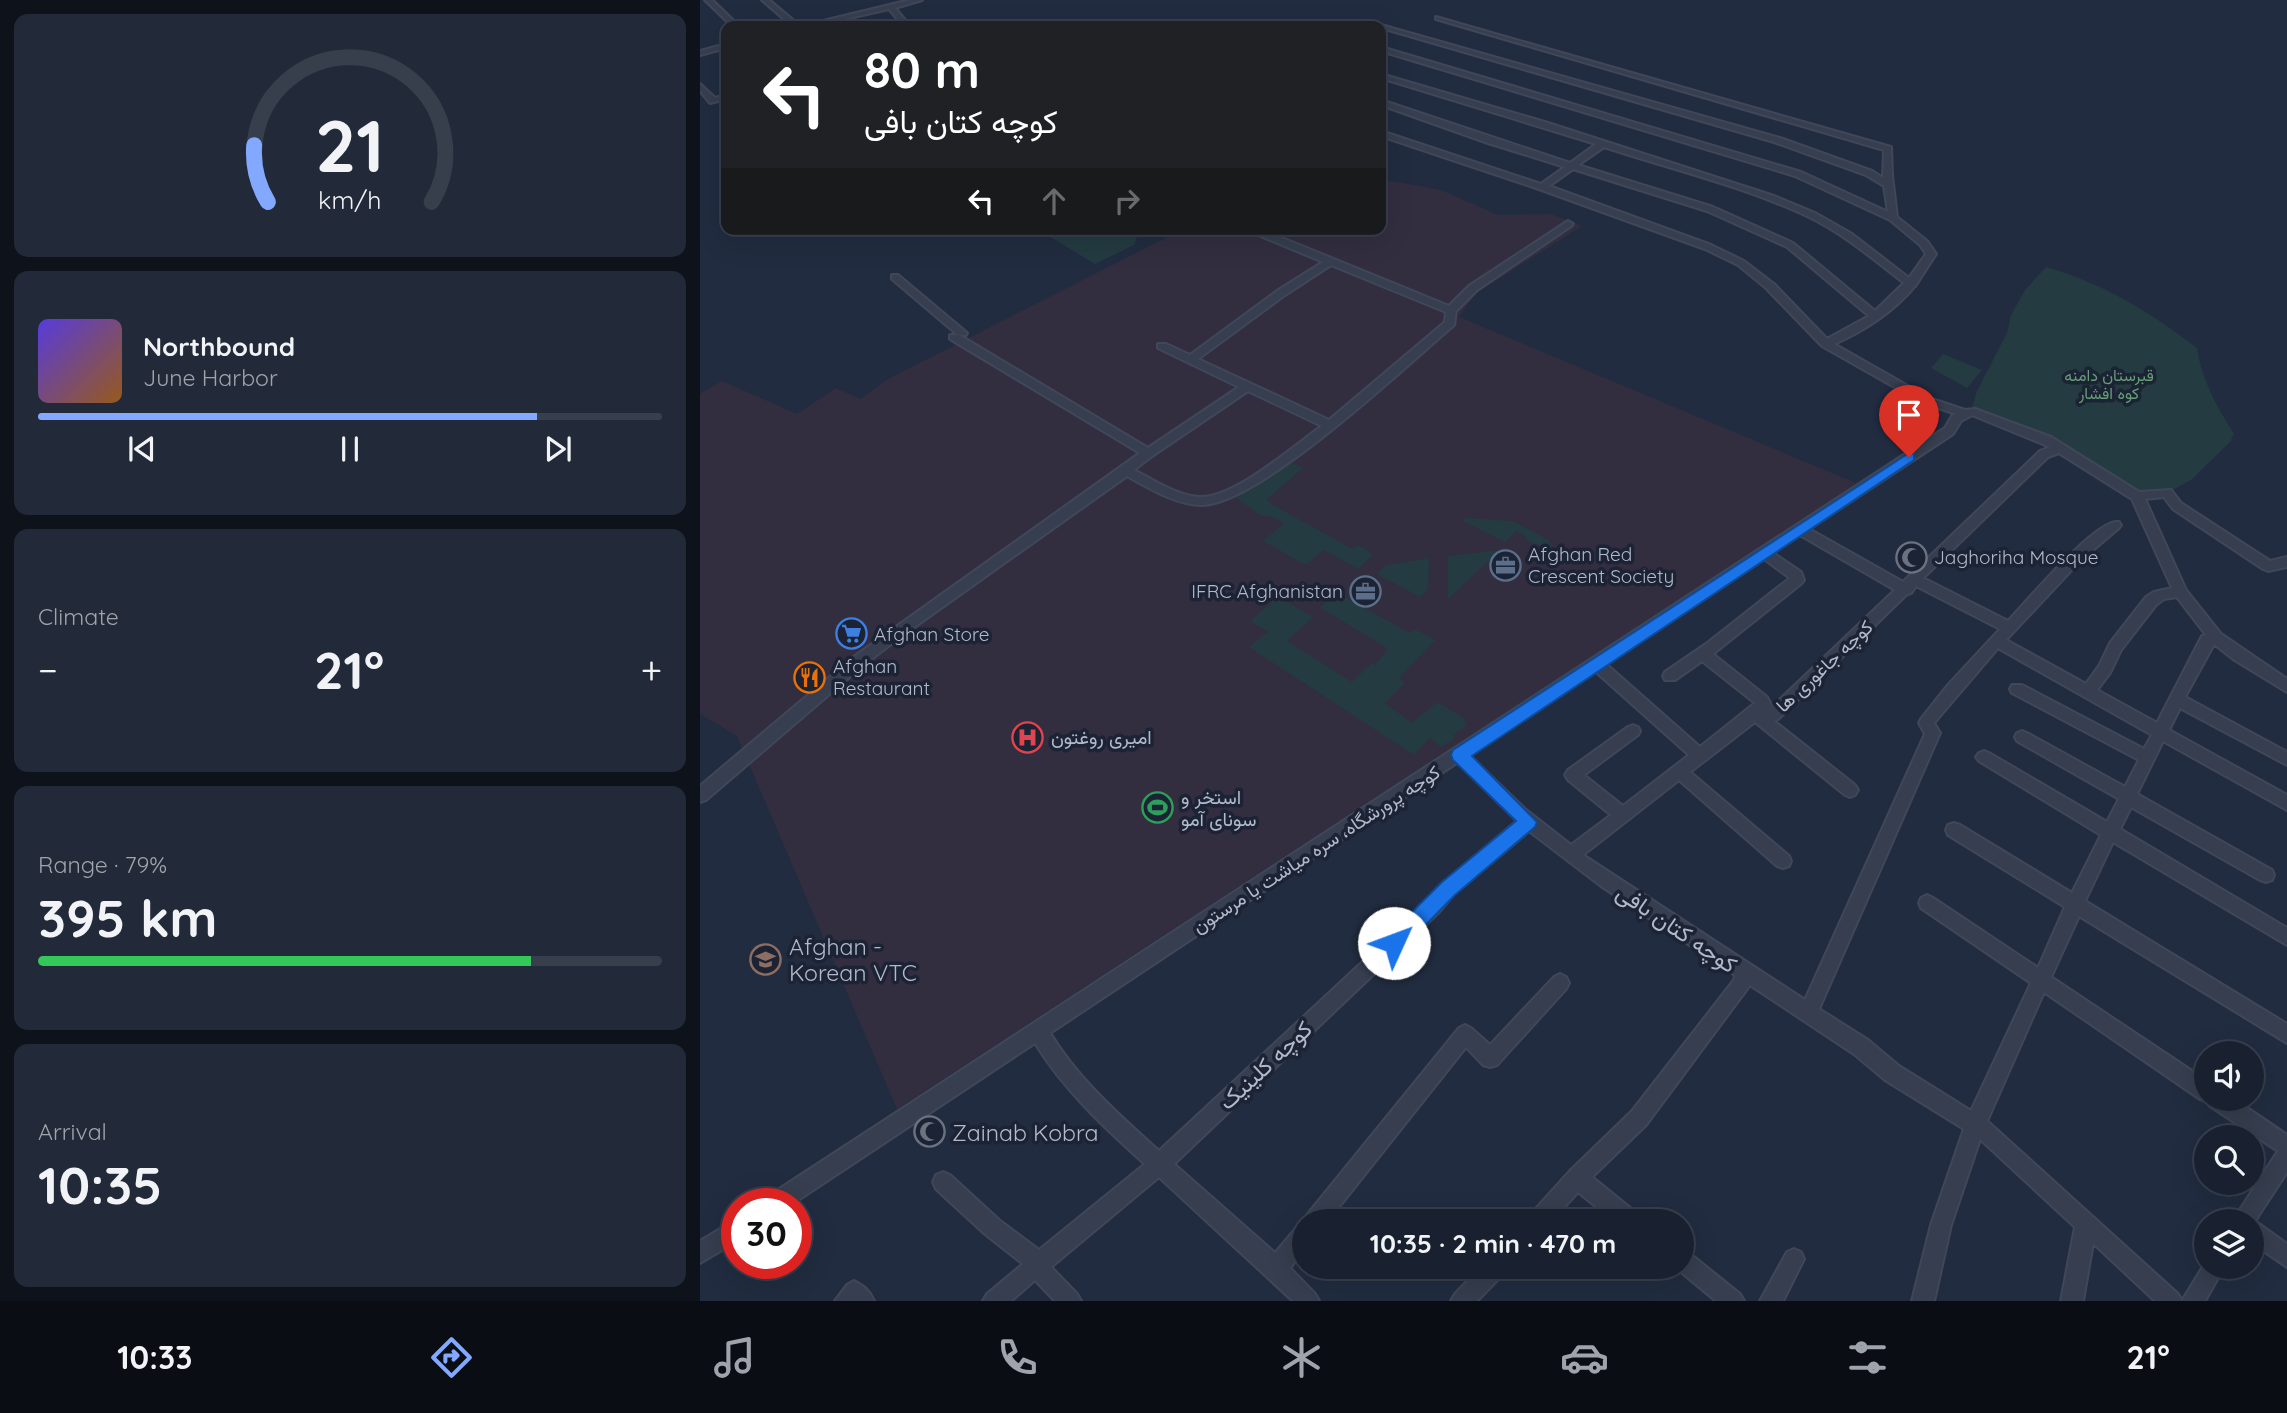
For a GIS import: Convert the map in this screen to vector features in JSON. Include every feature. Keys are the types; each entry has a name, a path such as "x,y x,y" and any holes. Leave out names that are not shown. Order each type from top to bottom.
{"street":[{"path":"708,0 731,21"},
{"path":"765,0 790,21"},
{"path":"829,21 919,0"},
{"path":"870,5 879,10"},
{"path":"892,9 903,21"},
{"path":"1438,18 1888,149 1885,165 1893,218"},
{"path":"1386,28 1777,140 1869,173 1890,186"},
{"path":"700,53 721,47"},
{"path":"1386,50 1798,174 1893,218 1924,243 1931,254 1911,284 1892,304 1857,331 1826,344"},
{"path":"1386,77 1545,125 1746,190 1812,215 1849,236 1911,284"},
{"path":"700,86 713,101 721,100"},
{"path":"700,109 721,101"},
{"path":"1386,104 1492,141 1710,209 1790,245 1875,316"},
{"path":"1386,135 1542,187 1708,247 1741,262 1770,286 1826,344 1925,400 1960,416 1970,411 2023,429 2060,448 2137,496 2180,592 2216,638 2238,656 2287,686"},
{"path":"1542,187 1601,145"},
{"path":"1126,471 1201,501 1215,500 1250,483 1330,425 1450,323 1451,310 1473,288 1567,223"},
{"path":"1268,235 1451,310"},
{"path":"1191,359 1281,293 1329,262"},
{"path":"895,277 958,335 1148,453"},
{"path":"1162,346 1330,425"},
{"path":"700,795 898,631 1148,453 1248,386"},
{"name":"کوچه پرورشگاه، سره میاشت یا مرستون","path":"799,1188 1949,431 1960,416"},
{"name":"کوچه جاغوری ها","path":"1572,854 1758,710 1773,715 2044,454 2060,448"},
{"path":"2137,496 2167,493 2177,506 2268,566 2287,562"},
{"path":"1808,1013 1933,733 1926,723 1952,689 1997,641 2096,539 2115,525"},
{"path":"1800,530 1911,585 2010,628"},
{"path":"1670,676 1703,654 1797,580 1796,575 1764,553"},
{"path":"2088,691 2105,669 2115,647 2145,611 2147,604 2164,593 2180,592"},
{"path":"1923,1301 1941,1225 1975,1125 2110,833 2207,640 2216,638"},
{"path":"1997,641 2287,803"},
{"path":"1703,654 1762,701 1758,710 1850,790"},
{"path":"1595,663 1699,755"},
{"path":"2017,689 2148,758"},
{"path":"2178,700 2287,759"},
{"path":"1622,814 1573,775 1633,731"},
{"path":"2022,737 2129,795 2266,875"},
{"name":"کوچه کتان بافی","path":"1460,755 1528,822 1744,971 1742,983 1639,1118 1549,1209"},
{"path":"1984,757 2287,937"},
{"path":"1679,771 1783,861"},
{"name":"کوچه کلینیک","path":"994,1301 1160,1164 1433,907 1448,888 1528,822"},
{"path":"1954,830 2287,1034"},
{"path":"1927,903 2040,982 2194,1083"},
{"path":"1744,971 1861,1047 1892,1073 1975,1125 2171,1301"},
{"path":"1324,1209 1465,1034 1490,1058 1560,983"},
{"path":"1038,1030 1054,1058 1082,1093 1276,1268 1308,1301"},
{"path":"2235,1111 2287,1146"},
{"path":"2251,1209 2287,1155"},
{"path":"1577,1178 1616,1209"},
{"path":"943,1182 992,1227 1039,1263 1043,1274 1070,1301"},
{"path":"2073,1301 2086,1223"},
{"path":"700,1253 721,1239"},
{"path":"2264,1239 2287,1257"},
{"path":"1276,1268 1292,1249"},
{"path":"1771,1301 1794,1259"},
{"path":"1694,1270 1733,1301"},
{"path":"1462,1301 1484,1279"},
{"path":"2193,1301 2207,1279"},
{"path":"845,1301 855,1292 863,1301"}],"shaded area":[{"path":"1386,180 1441,190 1498,215 1551,214 1582,226 1475,294 1459,317 1856,483 1665,615 1471,735 897,1109 737,736 700,714 700,394 722,381 797,414 836,388 860,399 888,379 1171,235 1386,235"}],"green space":[{"path":"1047,235 1138,235 1134,245 1095,264"},
{"name":"قبرستان دامنه کوه افشار","path":"2046,267 2107,290 2161,322 2197,348 2206,382 2234,434 2230,442 2191,480 2167,493 2137,496 2047,440 1971,411 1977,391 2007,333 2011,315 2025,290"},
{"path":"1943,354 1982,370 1967,388 1931,368"},
{"path":"1282,459 1303,468 1267,499 1271,504 1353,549 1358,545 1373,554 1358,569 1324,550 1306,565 1263,541 1284,523 1270,516 1261,516 1230,493"},
{"path":"1466,518 1513,521 1549,540 1552,549 1525,540 1527,537 1516,531 1505,542 1463,521"},
{"path":"1500,550 1448,599 1448,556"},
{"path":"1429,558 1428,589 1420,597 1377,574 1386,565"},
{"path":"1343,596 1410,633 1415,629 1435,640 1399,678 1405,683 1385,703 1412,723 1437,702 1463,717 1467,726 1453,735 1455,738 1441,747 1430,738 1414,755 1249,647 1268,632 1250,621 1278,597 1313,617 1287,641 1352,682 1372,663 1375,665 1388,649 1320,607 1330,598 1336,602"}],"place":[{"name":"Jaghoriha Mosque","path":"1911,557"},
{"name":"Afghan Red Crescent Society","path":"1505,565"},
{"name":"IFRC Afghanistan","path":"1366,591"},
{"name":"Afghan Store","path":"851,634"},
{"name":"Afghan Restaurant","path":"810,677"},
{"name":"امیری روغتون","path":"1028,737"},
{"name":"استخر و سونای آمو","path":"1158,808"},
{"name":"Afghan - Korean VTC","path":"766,959"},
{"name":"Zainab Kobra","path":"929,1132"}],"route":[{"path":"1394,943 1433,907 1448,888 1528,822 1460,755 1909,457"}]}
